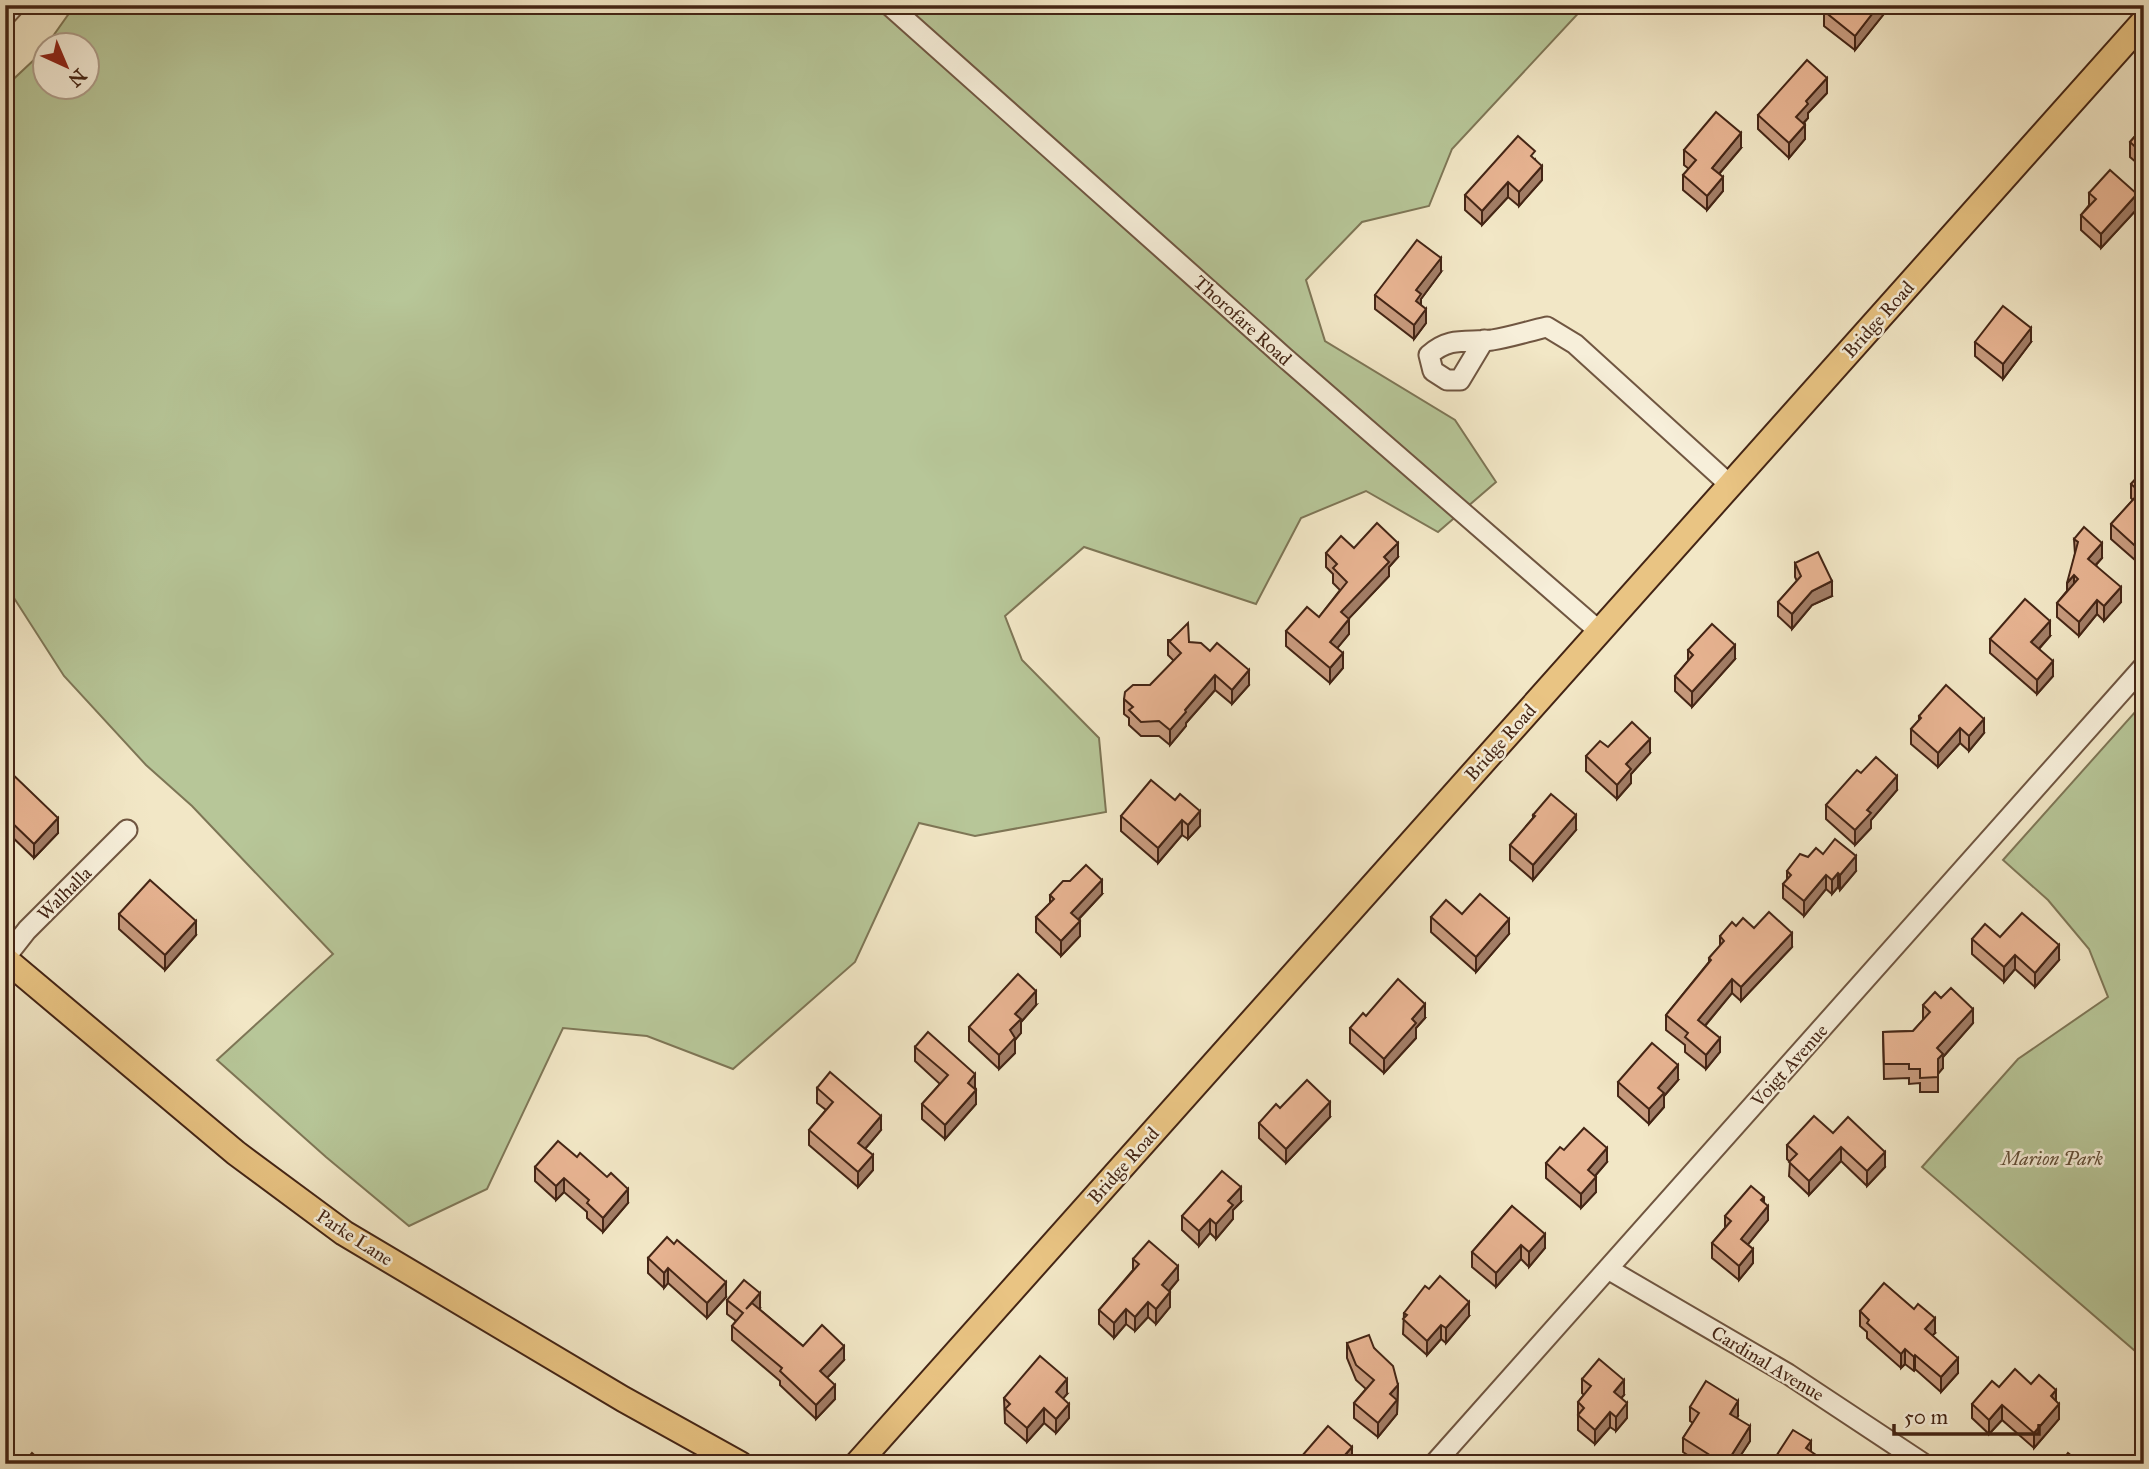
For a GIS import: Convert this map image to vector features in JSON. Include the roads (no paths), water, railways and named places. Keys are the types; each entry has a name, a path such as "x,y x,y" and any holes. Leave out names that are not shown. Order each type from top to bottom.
{"main road":[{"name":"Bridge Road","path":"857,1464 2144,21"},
{"name":"Parke Lane","path":"5,959 236,1153 344,1233 623,1399 740,1464"}],"street":[{"path":"5,16 15,5"},
{"name":"Thorofare Road","path":"889,5 1284,357 1599,631"},
{"path":"1484,340 1547,327 1575,344 1730,485"},
{"name":"Voigt Avenue","path":"1434,1464 2144,666"},
{"name":"Walhalla","path":"5,959 27,930 127,830"},
{"name":"Cardinal Avenue","path":"1608,1269 1788,1374 1924,1464"}],"park label":[{"name":"Marion Park","path":"2052,1158"}]}
